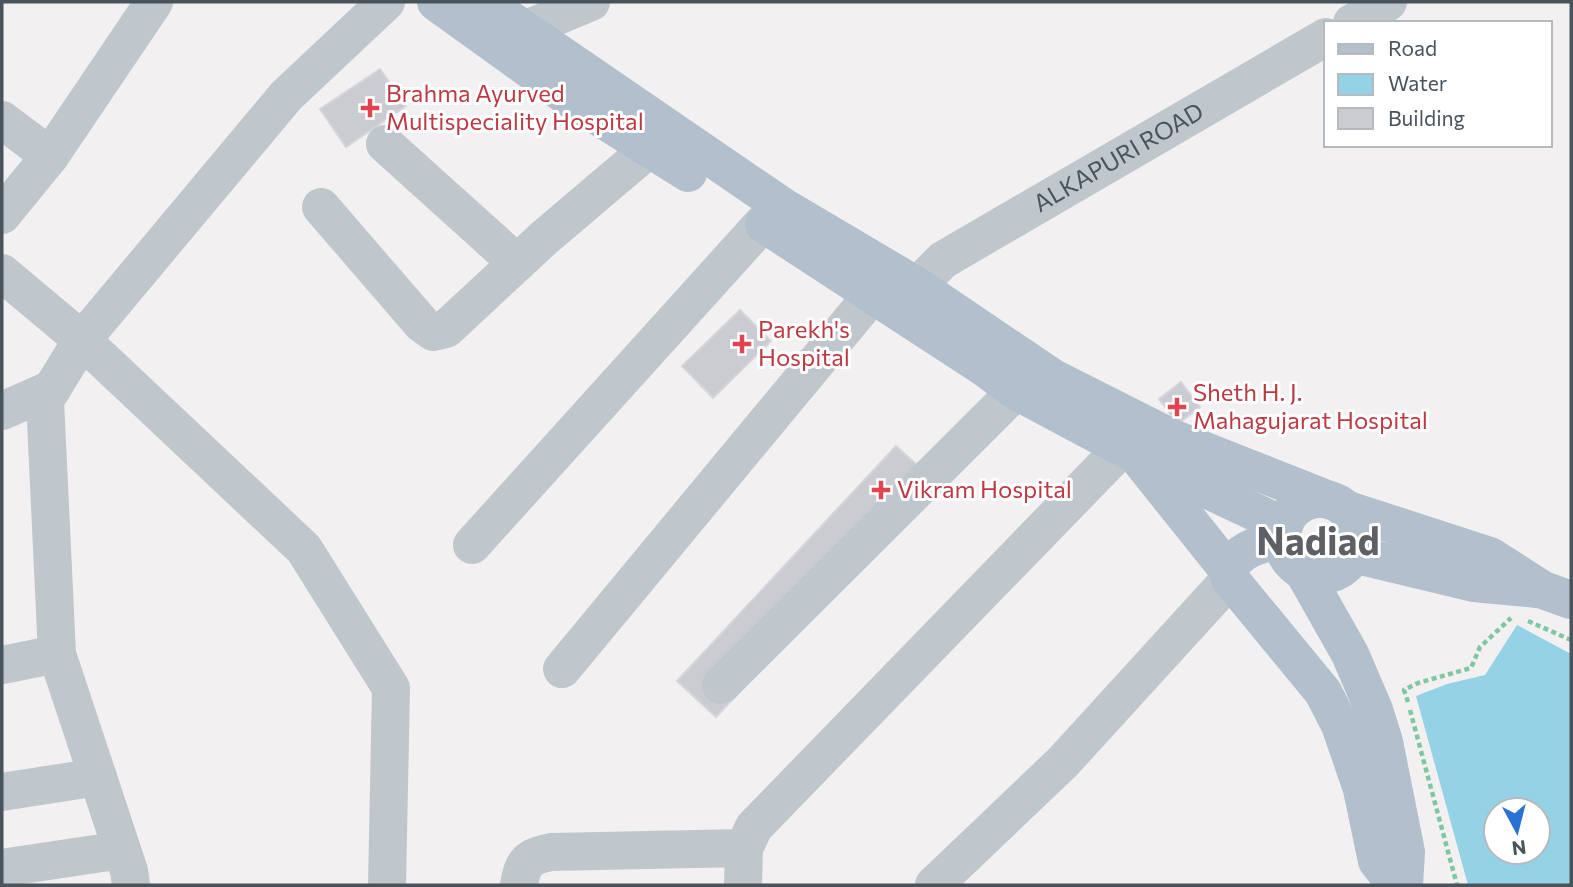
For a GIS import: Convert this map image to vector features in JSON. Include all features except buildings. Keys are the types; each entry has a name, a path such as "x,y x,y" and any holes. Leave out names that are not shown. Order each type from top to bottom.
{"main road":[{"path":"436,2 572,100 650,148 1016,391 1283,533"},
{"path":"484,2 782,206 917,286 1053,378 1172,439 1337,505 1355,523 1357,534 1353,554 1344,566 1334,572 1322,575 1303,571"},
{"path":"1128,452 1323,692 1340,725 1362,789 1377,861 1396,885"},
{"path":"1404,885 1406,852 1384,742 1374,710 1350,654 1303,571 1290,561 1284,551 1283,533 1295,508 1317,499 1490,556 1547,603"},
{"path":"1229,574 1233,561 1250,548 1283,533"},
{"path":"1353,554 1547,603"}],"street":[{"path":"2,215 50,156 154,2"},
{"path":"2,868 126,868 57,654 46,400 82,340 286,96 386,2"},
{"path":"524,30 591,2"},
{"path":"1355,21 1388,2"},
{"name":"ALKAPURI ROAD","path":"917,286 943,260 1324,38"},
{"path":"2,120 50,156"},
{"path":"385,144 517,263"},
{"path":"321,207 422,324 433,332 446,329 517,263 650,148"},
{"path":"472,545 763,223"},
{"path":"2,273 82,340 304,549 391,688 387,885"},
{"path":"562,670 872,295"},
{"path":"2,411 52,389"},
{"path":"721,685 1016,391"},
{"path":"743,885 744,848 754,827 1128,452"},
{"path":"951,877 1063,762 1229,574"},
{"path":"2,665 57,654"},
{"path":"2,792 98,777"},
{"path":"519,885 522,867 534,856 551,852 744,848"}],"path":[{"path":"1547,603 1571,640"},
{"path":"1457,885 1404,690 1418,683 1471,668 1480,647 1514,615"}],"water":[{"path":"1517,625 1571,654 1571,885 1468,885 1416,696 1447,684 1485,675"}],"place":[{"name":"Brahma Ayurved Multispeciality Hospital","path":"370,108"},
{"name":"Parekh's Hospital","path":"742,344"},
{"name":"Sheth H. J. Mahagujarat Hospital","path":"1177,407"},
{"name":"Vikram Hospital","path":"881,490"}],"district":[{"name":"Nadiad","path":"1318,542"}]}
